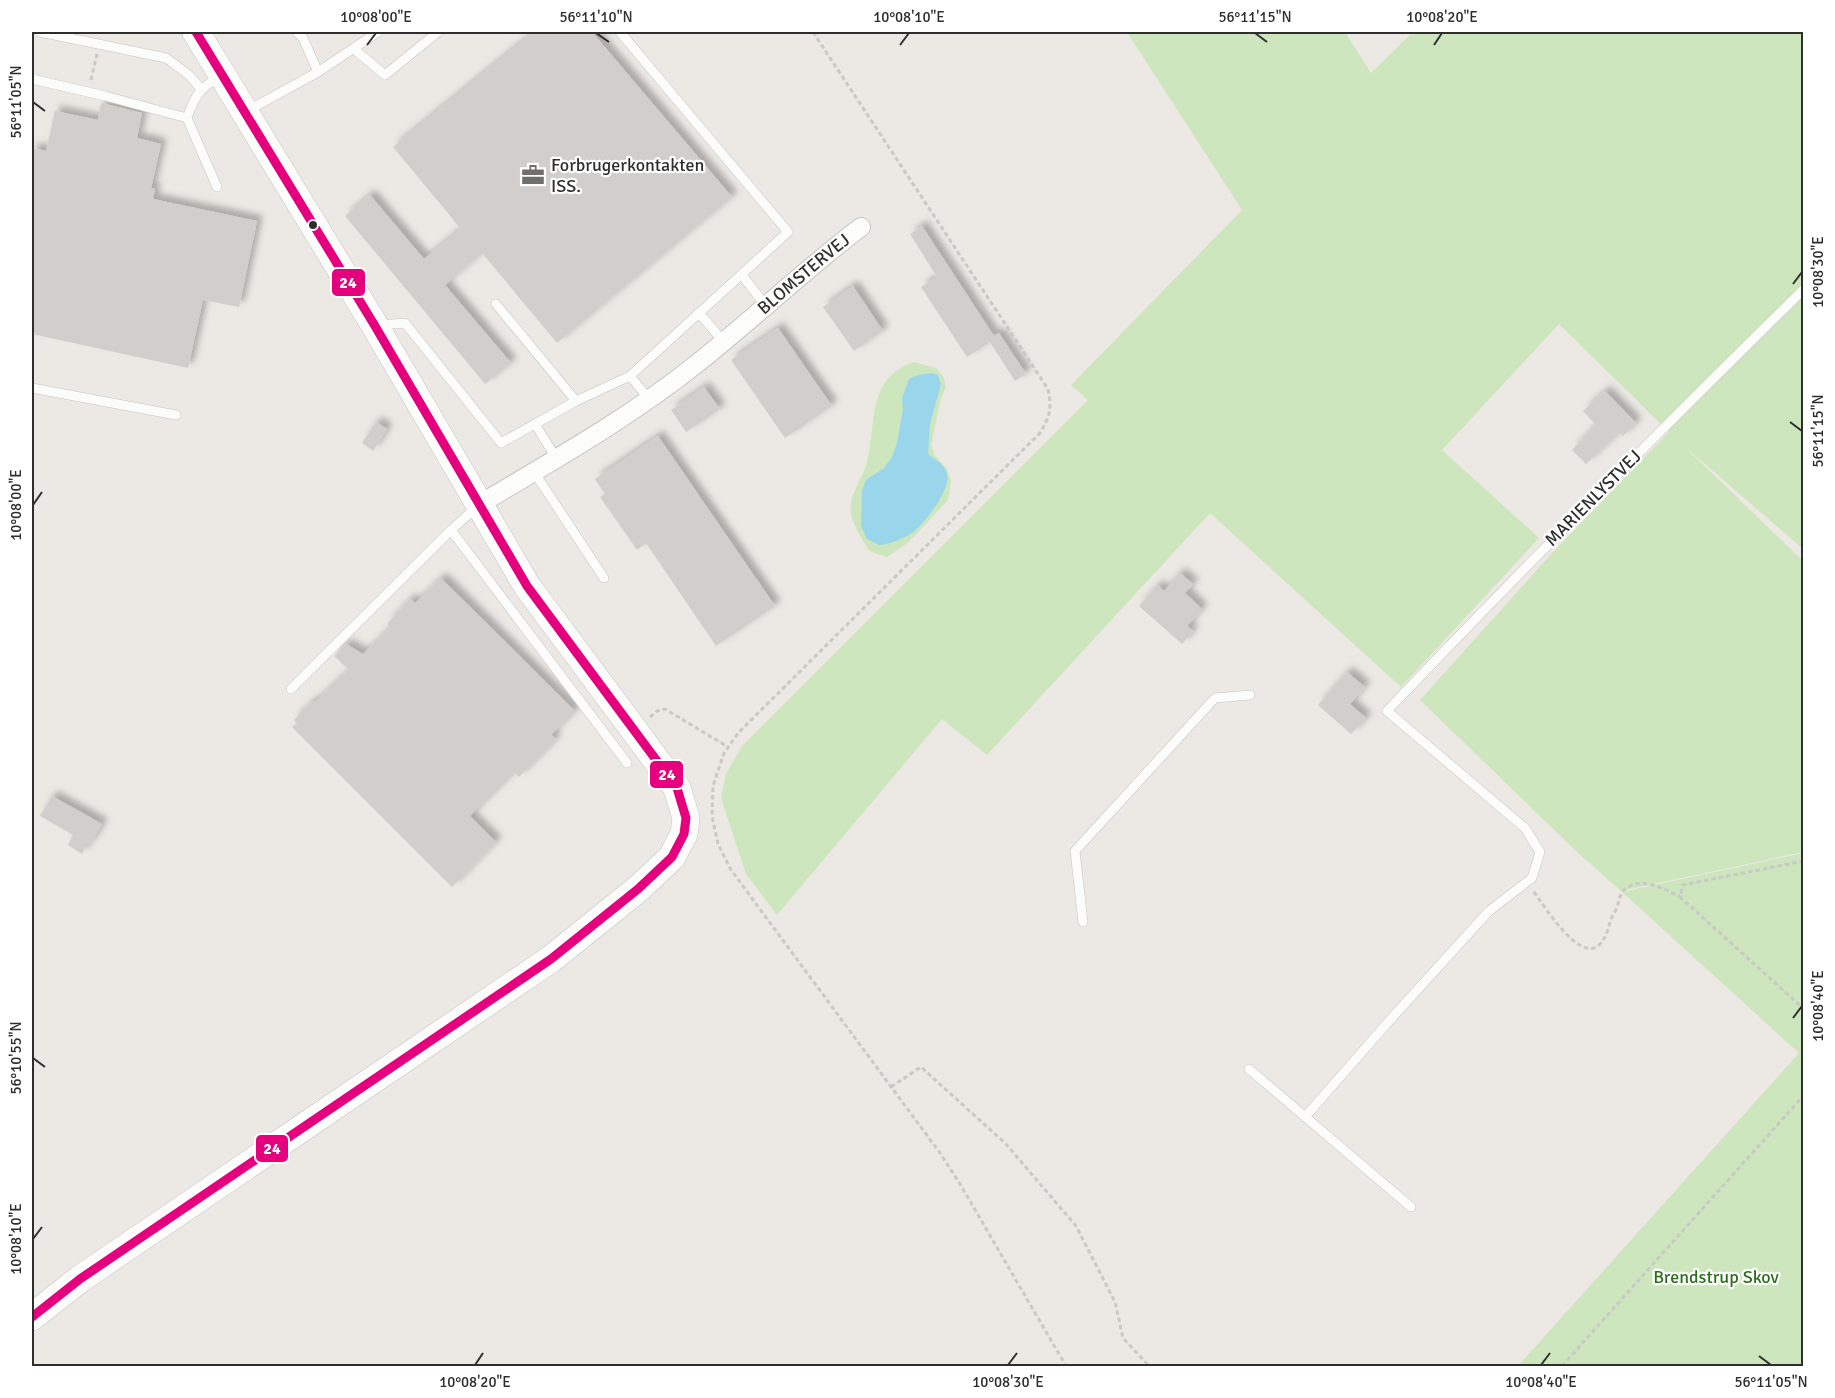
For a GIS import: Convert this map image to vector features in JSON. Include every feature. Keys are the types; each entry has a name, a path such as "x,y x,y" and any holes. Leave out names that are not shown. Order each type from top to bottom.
{"street":[{"path":"32,1317 99,1266 551,959 638,889 672,857 684,834 686,818 677,788 527,586 375,326 245,112 212,82 196,32"},
{"name":"BLOMSTERVEJ","path":"480,504 649,399 694,366 819,259 861,227"}],"lane":[{"path":"40,32 166,58 189,75 212,82 194,99 188,118 217,187"},
{"path":"297,32 303,38 318,72"},
{"path":"245,112 318,72 378,32"},
{"path":"354,49 385,75 438,32"},
{"path":"375,326 405,323 501,443 576,401 630,376 788,232 620,32"},
{"path":"32,80 188,118"},
{"path":"741,275 765,305"},
{"name":"MARIENLYSTVEJ","path":"1532,878 1540,852 1525,828 1387,711 1600,491 1803,290"},
{"path":"496,304 576,401"},
{"path":"699,313 723,341"},
{"path":"630,376 649,399"},
{"path":"32,388 176,415"},
{"path":"535,424 556,458"},
{"path":"534,472 604,578"},
{"path":"291,689 480,504"},
{"path":"451,530 627,763"},
{"path":"1083,922 1075,851 1215,698 1250,695"},
{"path":"1305,1117 1489,911 1532,878"},
{"path":"1249,1069 1411,1207"}],"path":[{"path":"813,32 1048,389 1051,405 1048,419 1040,433 739,732 724,753 713,786 712,816 718,844 731,870 940,1153 1066,1366"},
{"path":"88,92 99,44"},
{"path":"634,730 657,711 665,709 728,747"},
{"path":"1680,897 1683,885 1803,861"},
{"path":"1532,878 1533,891 1548,912 1575,943 1588,949 1596,948 1601,944 1608,932 1622,892 1630,885 1647,884 1680,897 1803,1009"},
{"path":"891,1087 921,1067 1006,1144 1076,1226 1115,1302 1123,1338 1149,1366"},
{"path":"1562,1366 1803,1095"}],"green space":[{"path":"1127,32 1345,32 1371,73 1413,32 1803,32 1803,549 1683,445 1803,561 1803,852 1621,891 1576,851 1420,700 1553,552 1669,432 1559,324 1442,450 1539,538 1401,687 1210,513 987,755 942,719 777,915 746,874 721,798 726,774 742,746 1088,400 1071,385 1242,210"},
{"path":"914,362 936,368 943,376 946,386 940,402 931,446 935,456 946,467 951,481 948,500 908,543 887,557 869,551 858,533 851,514 851,507 867,462 876,403 881,390 888,379 899,369"},
{"name":"Brendstrup Skov","path":"1803,853 1803,1366 1518,1366 1799,1053 1622,892"}],"water":[{"path":"932,373 938,375 941,384 930,424 928,454 941,464 947,473 945,487 942,496 930,513 913,532 897,541 879,545 867,539 861,526 862,491 866,480 884,468 892,457 903,409 902,398 909,379"}],"building":[{"path":"534,32 592,32 732,197 557,343 482,253 445,285 511,363 485,384 345,216 370,195 424,259 461,229 393,147"},
{"path":"101,103 142,113 137,138 161,144 151,188 155,189 153,199 257,221 239,307 203,300 188,368 32,334 32,148 46,151 55,111 98,120"},
{"path":"922,226 994,336 999,333 1026,374 1015,381 990,342 967,357 921,287 937,277 910,234"},
{"path":"853,286 883,331 854,351 823,307"},
{"path":"778,328 832,406 785,438 731,360"},
{"path":"704,387 720,409 686,432 671,410"},
{"path":"1605,391 1636,423 1623,436 1619,432 1586,464 1572,450 1596,425 1583,411"},
{"path":"376,422 387,429 373,451 362,443"},
{"path":"658,436 775,606 716,646 646,543 637,550 600,497 605,494 595,479"},
{"path":"1180,573 1193,584 1185,593 1202,609 1187,626 1193,631 1182,644 1139,606 1158,585 1164,591"},
{"path":"441,578 575,711 551,735 556,739 519,777 514,772 470,816 496,842 452,887 292,727 297,723 294,720 313,701 315,702 349,670 334,656 346,644 363,654 391,627 387,624 410,599 415,603"},
{"path":"1347,672 1365,687 1350,704 1366,718 1351,734 1318,705"},
{"path":"52,796 102,824 82,854 68,845 73,835 40,816"}],"transit line":[{"name":"24","path":"32,1317 80,1279 551,959 638,889 672,857 684,834 686,818 677,788 527,586 375,326 196,32"}],"place":[{"name":"Forbrugerkontakten ISS.","path":"533,175"}]}
